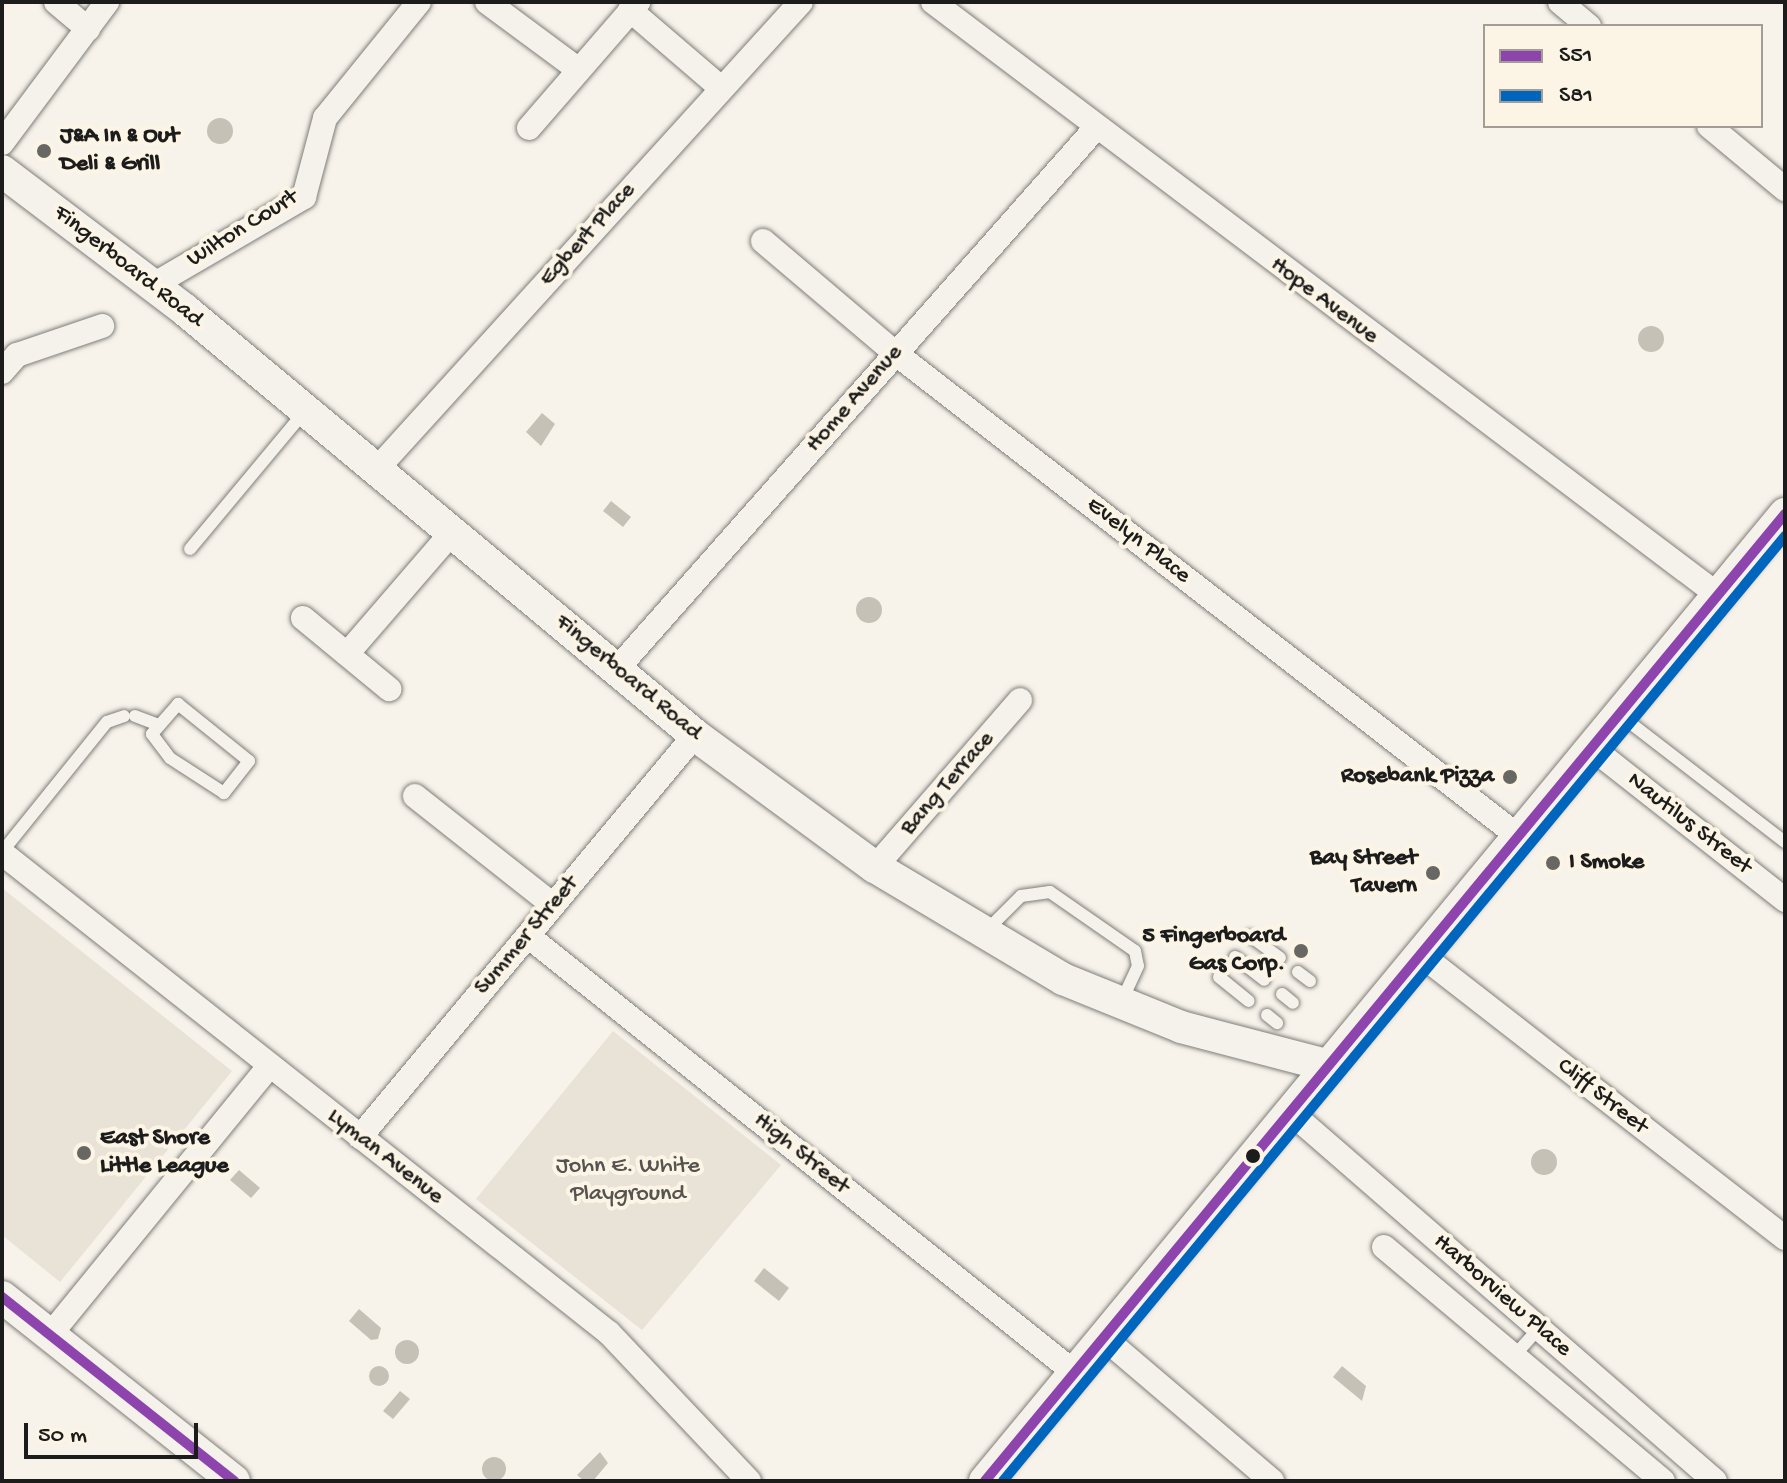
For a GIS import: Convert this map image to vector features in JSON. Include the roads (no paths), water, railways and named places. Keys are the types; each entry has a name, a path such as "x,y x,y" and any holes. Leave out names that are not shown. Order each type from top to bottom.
{"street":[{"path":"56,2 88,29"},
{"path":"2,143 107,2"},
{"name":"Wilton Court","path":"153,285 304,197 325,118 419,2"},
{"path":"487,2 579,70"},
{"name":"Egbert Place","path":"376,470 801,2"},
{"path":"1560,2 1587,24"},
{"name":"Hope Avenue","path":"942,5 1095,129 1718,595"},
{"path":"529,128 634,6 721,88"},
{"path":"1711,128 1785,189"},
{"name":"Home Avenue","path":"616,670 1095,129"},
{"name":"Fingerboard Road","path":"2,171 153,285 695,735 875,867 983,934 1120,1004 1181,1027 1326,1065"},
{"name":"Evelyn Place","path":"763,241 895,353 1518,836"},
{"path":"2,372 17,355 102,326"},
{"path":"985,1481 1326,1065 1785,514"},
{"path":"347,654 453,531"},
{"path":"303,618 389,689"},
{"name":"Bang Terrace","path":"875,867 1020,700"},
{"name":"Summer Street","path":"360,1137 695,735"},
{"name":"Nautilus Street","path":"1592,748 1785,900"},
{"path":"415,796 553,905"},
{"name":"Lyman Avenue","path":"2,852 609,1333 749,1481"},
{"name":"High Street","path":"528,936 1075,1373"},
{"name":"Cliff Street","path":"1420,954 1785,1238"},
{"path":"50,1335 270,1065"},
{"name":"Harborview Place","path":"1289,1111 1715,1481"},
{"name":"Harborview Place","path":"1384,1247 1663,1481"},
{"path":"2,1297 234,1481"},
{"path":"1104,1338 1272,1481"}],"lane":[{"path":"190,549 305,411"},
{"path":"178,704 249,761 224,793 170,758 152,734 158,725 178,704"},
{"path":"1620,715 1785,842"},
{"path":"2,852 107,722 129,716 158,725"},
{"path":"983,934 1021,896 1050,892 1135,951 1138,966 1120,1004"},
{"path":"1250,936 1280,958"},
{"path":"1235,957 1264,980"},
{"path":"1298,972 1310,981"},
{"path":"1219,977 1249,1001"},
{"path":"1282,994 1293,1003"},
{"path":"1514,1356 1539,1328"}],"place":[{"name":"J&A In & Out Deli & Grill","path":"44,151"},
{"name":"Rosebank Pizza","path":"1510,777"},
{"name":"I Smoke","path":"1553,863"},
{"name":"Bay Street Tavern","path":"1433,873"},
{"name":"5 Fingerboard Gas Corp.","path":"1301,951"},
{"name":"East Shore Little League","path":"84,1153"}],"park label":[{"name":"John E. White Playground","path":"628,1181"}]}
